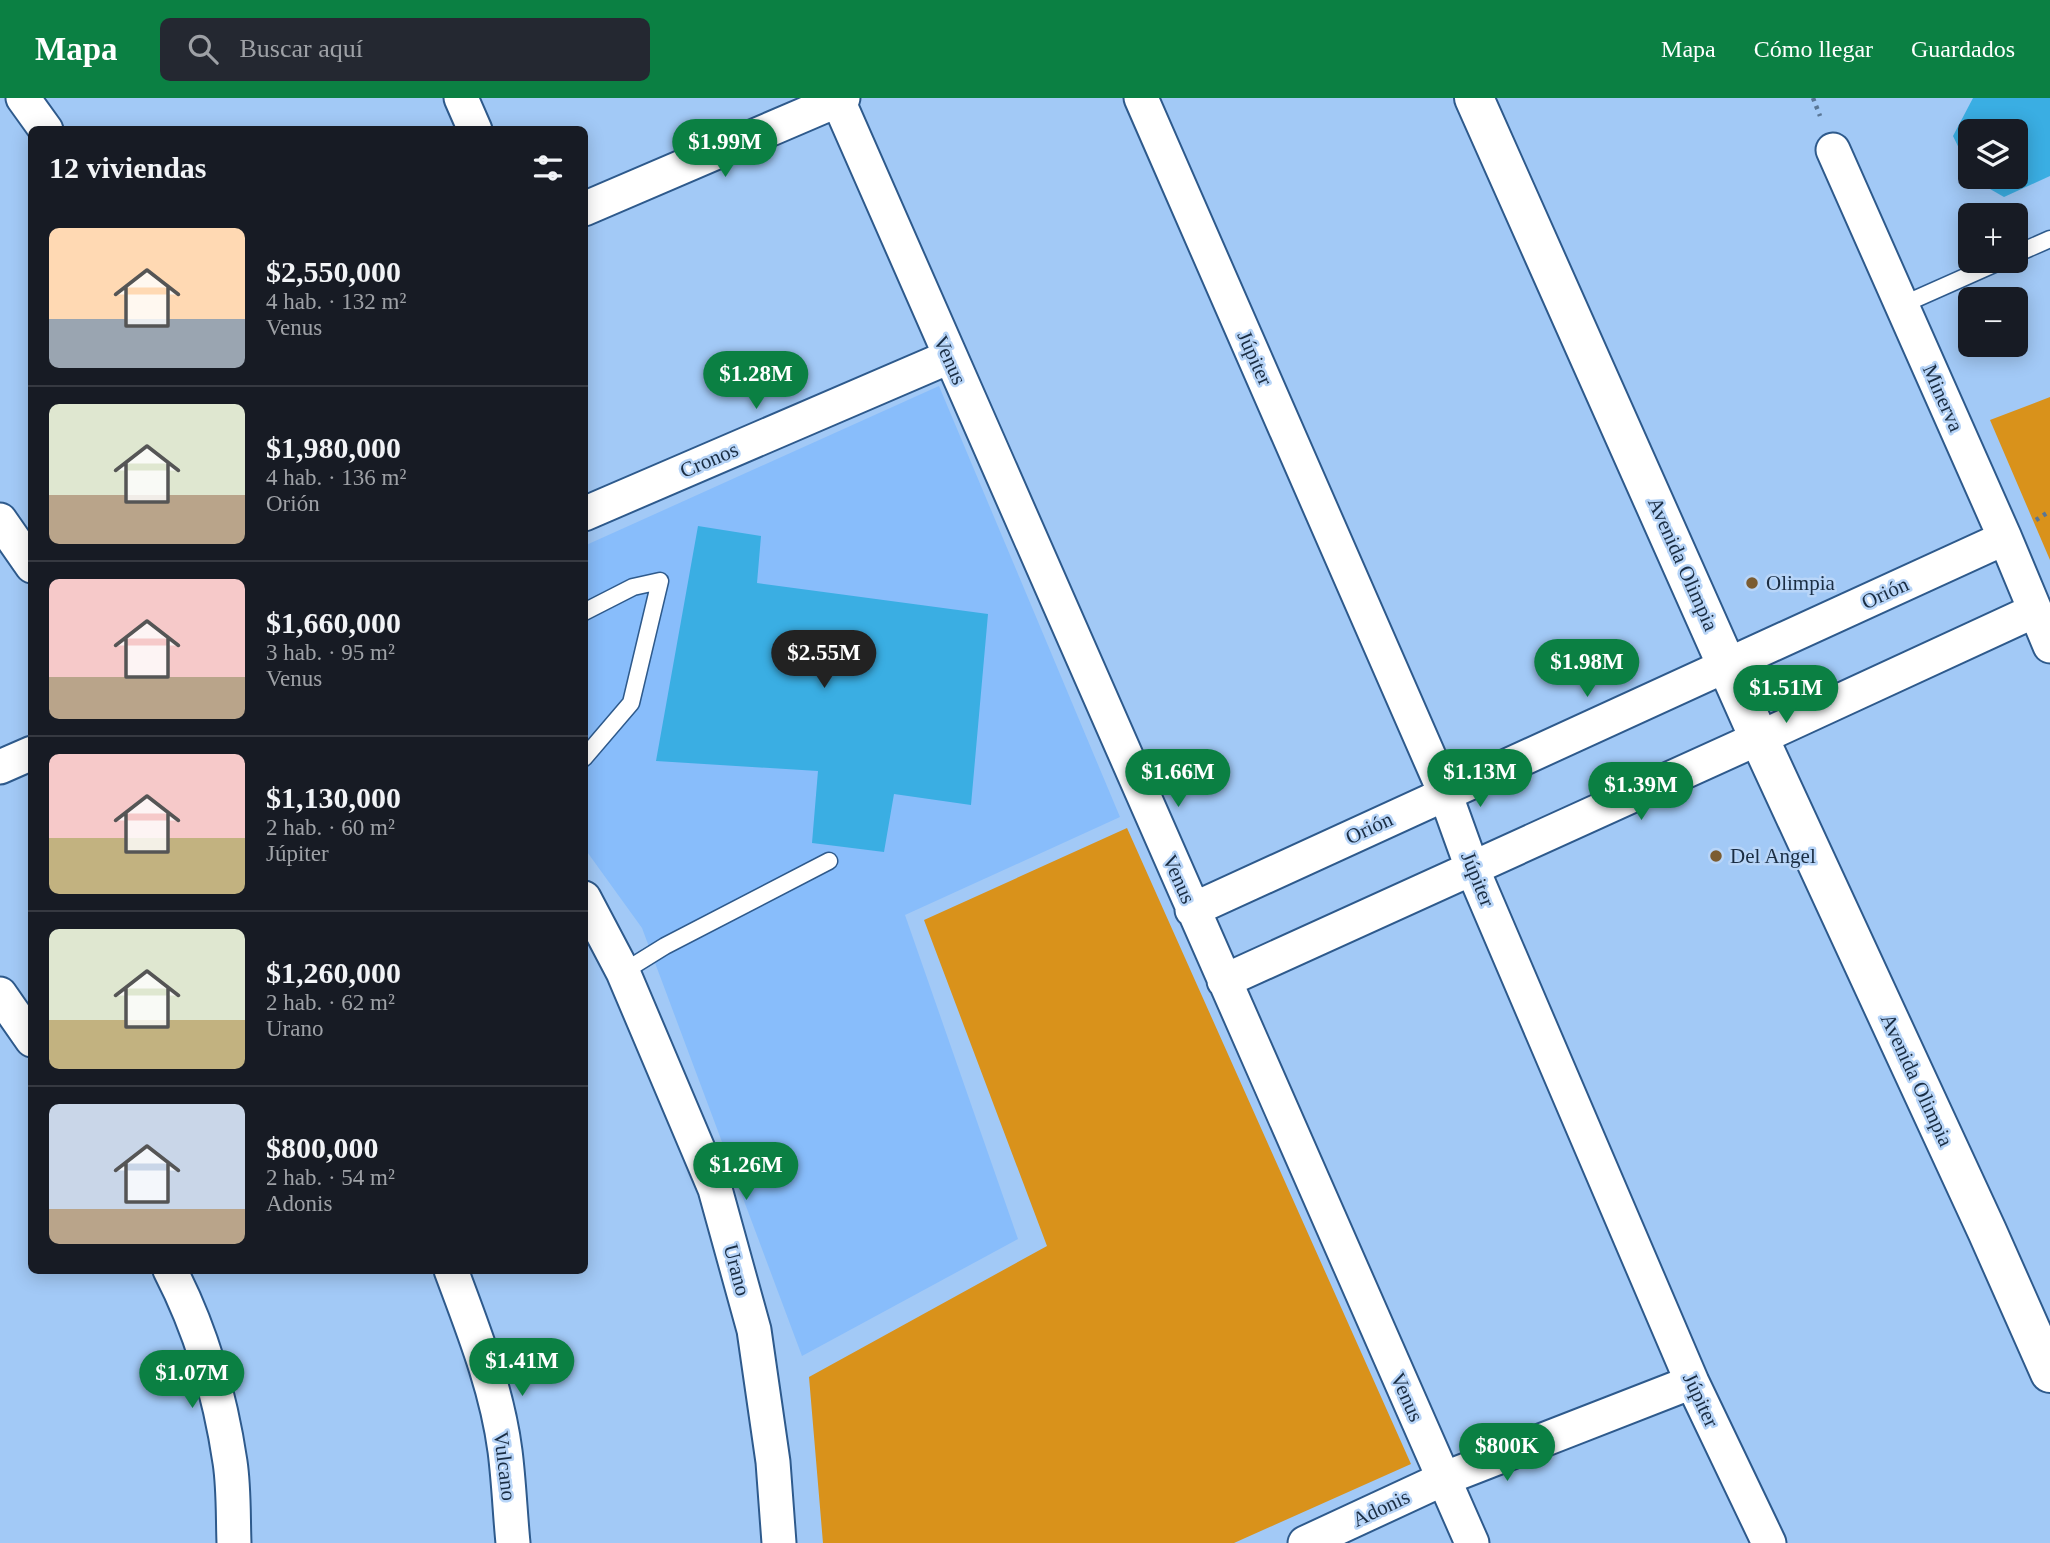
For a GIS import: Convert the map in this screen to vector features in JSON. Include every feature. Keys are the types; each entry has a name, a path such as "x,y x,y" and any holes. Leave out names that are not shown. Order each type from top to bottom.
{"street":[{"path":"23,98 43,126"},
{"path":"461,98 473,126"},
{"name":"Júpiter","path":"1141,98 1445,793 1472,869 1692,1382 1769,1543"},
{"name":"Avenida Olimpia","path":"1474,98 1759,738 2050,1373"},
{"path":"588,207 839,99"},
{"name":"Venus","path":"839,99 949,356 1472,1543"},
{"name":"Minerva","path":"1833,150 2050,646"},
{"name":"Cronos","path":"588,512 949,356"},
{"path":"0,520 28,560"},
{"name":"Orión","path":"1192,910 2005,538"},
{"path":"1224,981 2034,611"},
{"path":"0,767 28,755"},
{"name":"Urano","path":"588,906 623,972 715,1189 754,1330 773,1462 779,1543"},
{"path":"0,994 28,1034"},
{"path":"172,1274 185,1300 212,1373 230,1463 234,1543"},
{"name":"Vulcano","path":"453,1274 481,1352 495,1402 505,1450 513,1543"},
{"name":"Adonis","path":"1305,1543 1443,1479 1692,1382"}],"lane":[{"path":"2028,249 2050,239"},
{"path":"1902,305 1974,273"},
{"path":"588,610 633,587 660,581 631,703 588,753"},
{"path":"623,972 666,946 829,861"}],"shaded area":[{"path":"939,386 1120,817 905,915 1018,1239 802,1356 642,928 588,853 588,544"},
{"path":"2050,397 2050,560 1990,420"},
{"path":"1127,828 1411,1464 1234,1543 823,1543 809,1377 1047,1246 924,920"}],"building":[{"path":"1973,98 2050,98 2050,176 2028,186 2028,119 1962,119"},
{"path":"1958,126 1958,146 1953,136"},
{"path":"1990,189 2022,189 2004,197"},
{"path":"698,526 761,536 757,583 988,614 971,805 894,794 884,852 812,843 818,771 656,761"}],"place":[{"name":"Olimpia","path":"1752,583"},
{"name":"Del Angel","path":"1716,856"}]}
